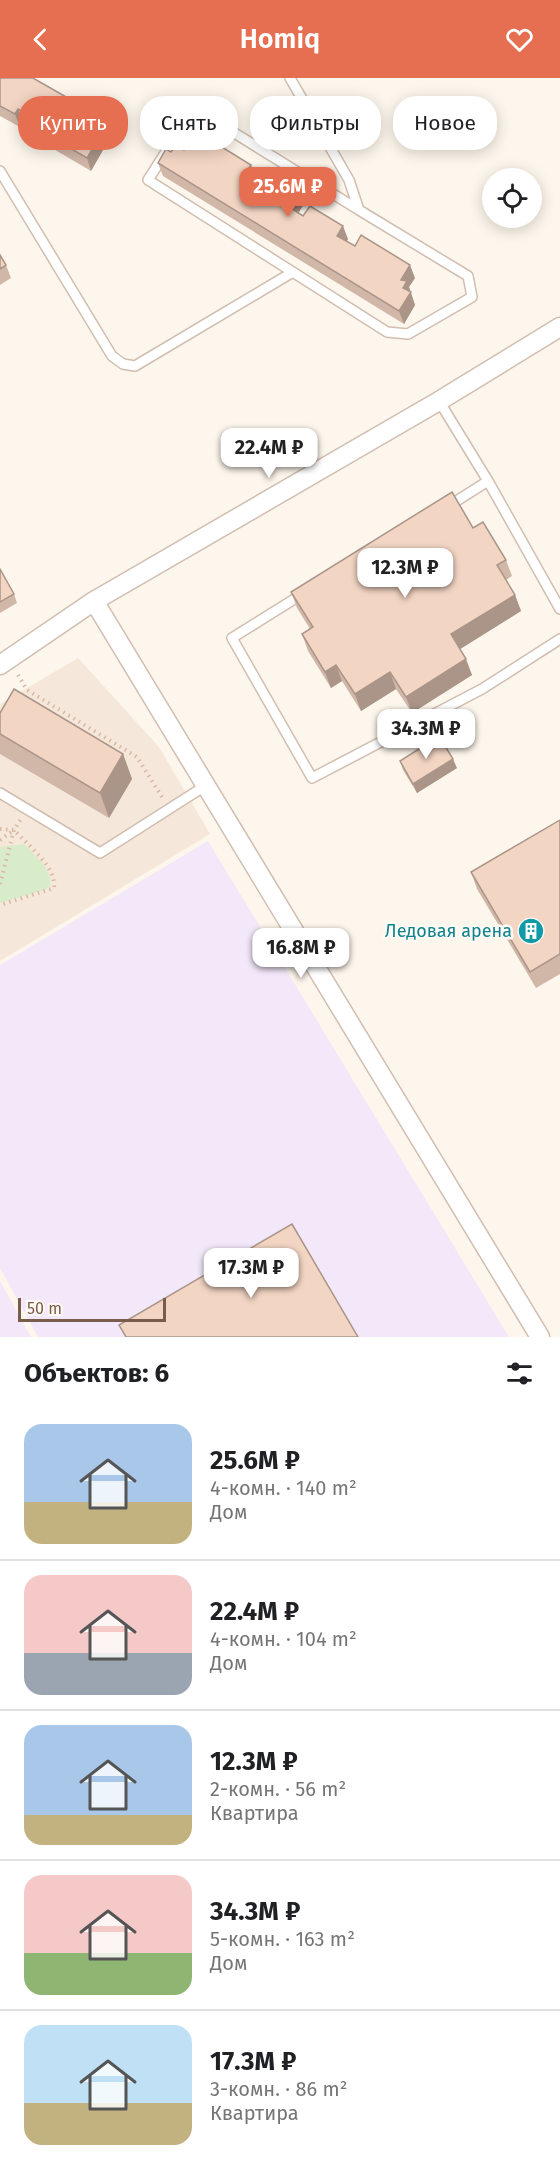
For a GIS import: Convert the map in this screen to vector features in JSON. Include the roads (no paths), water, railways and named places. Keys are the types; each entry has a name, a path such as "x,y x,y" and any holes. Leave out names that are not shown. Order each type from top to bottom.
{"street":[{"path":"4,662 94,601 440,401 560,327"},
{"path":"94,601 540,1337"}],"lane":[{"path":"290,78 349,180 359,210"},
{"path":"194,108 359,210 468,276 472,297 408,334 387,332 148,180 194,108"},
{"path":"0,171 112,356 123,364 135,366 293,272"},
{"path":"440,401 560,609"},
{"path":"439,511 488,481"},
{"path":"311,590 232,638 312,778 482,689 560,639"},
{"path":"0,793 100,853 205,786"}],"place":[{"name":"Ледовая арена","path":"531,931"}]}
